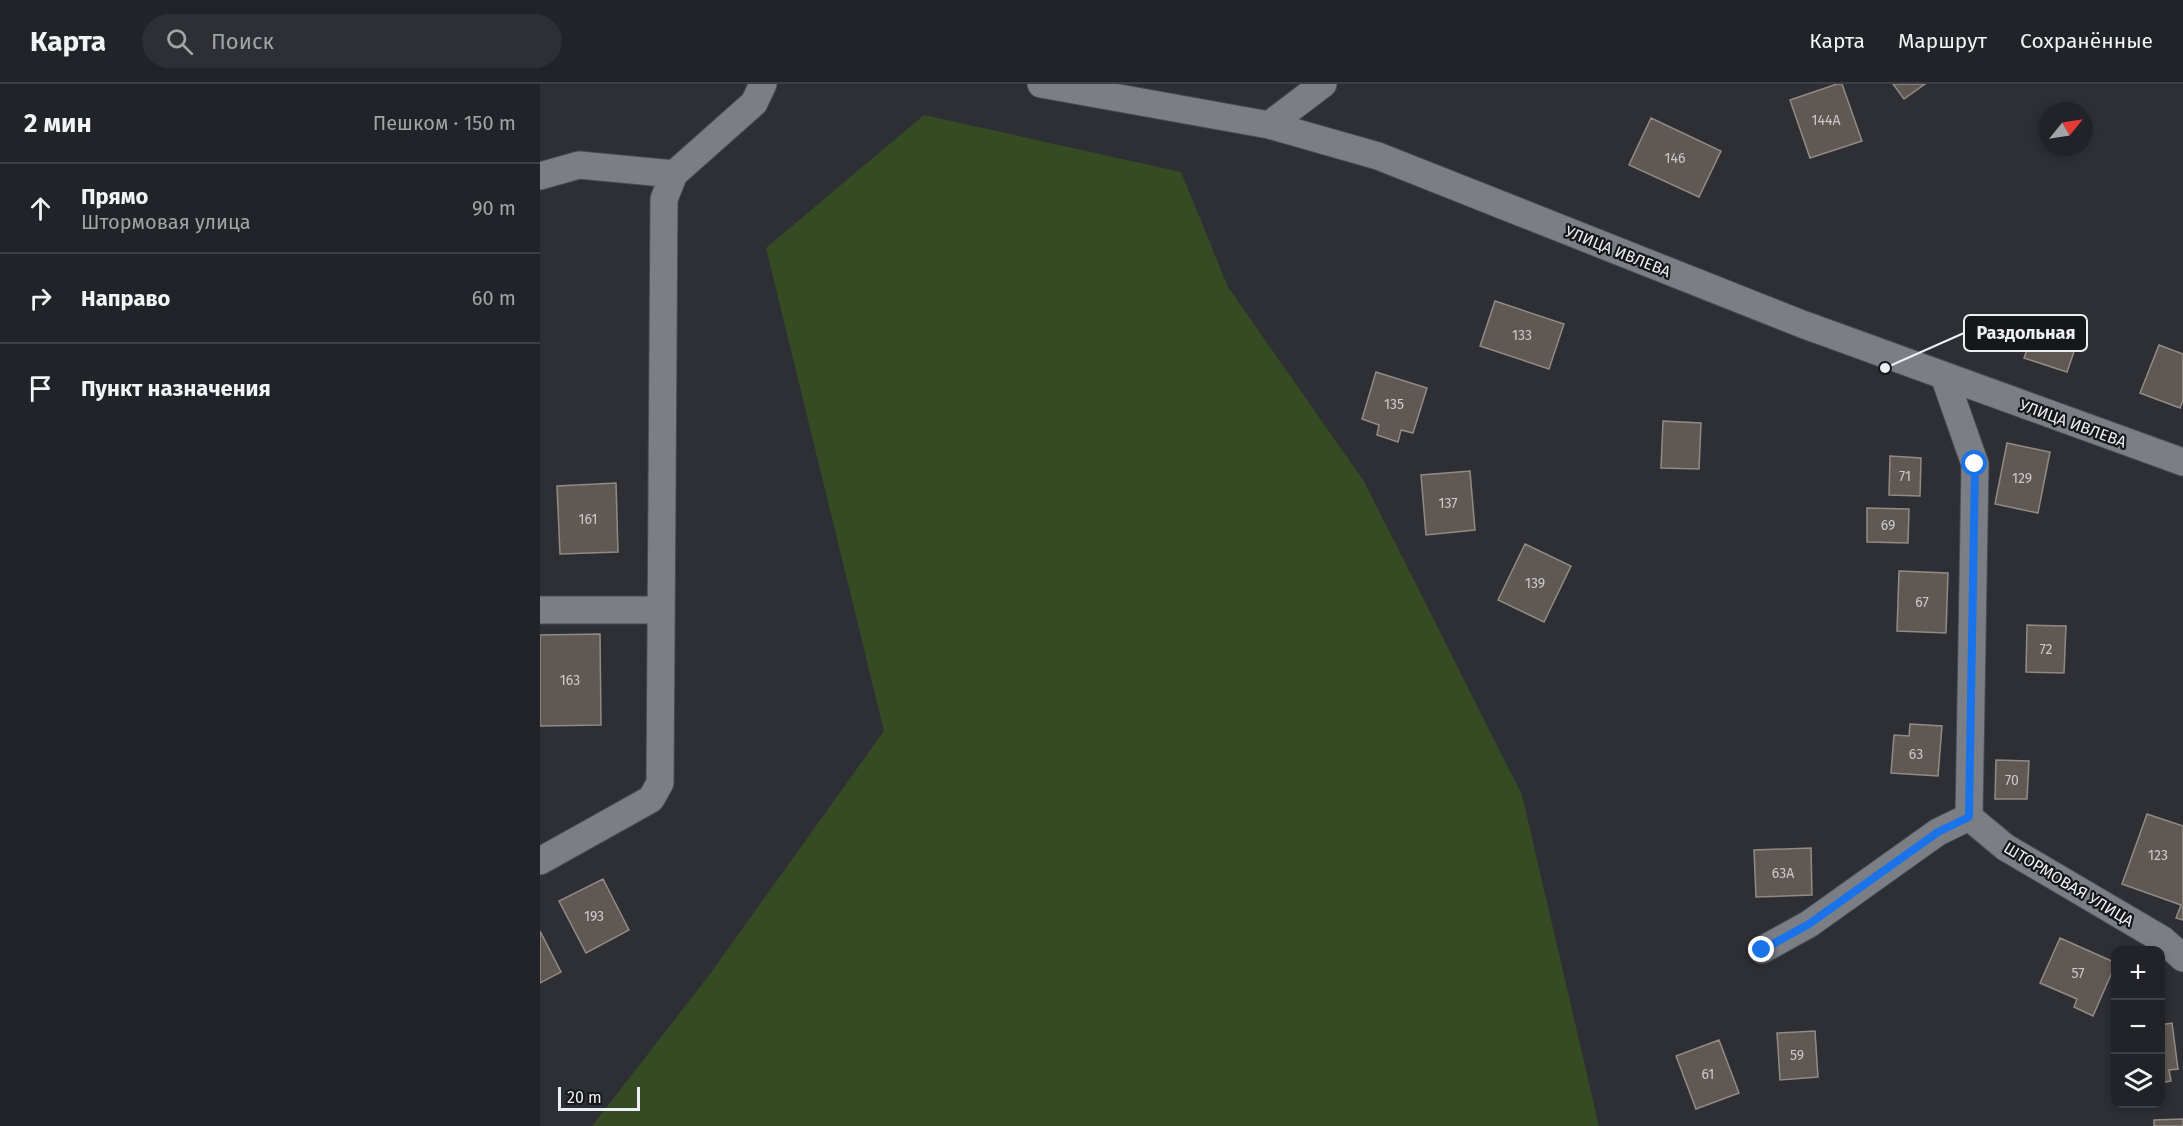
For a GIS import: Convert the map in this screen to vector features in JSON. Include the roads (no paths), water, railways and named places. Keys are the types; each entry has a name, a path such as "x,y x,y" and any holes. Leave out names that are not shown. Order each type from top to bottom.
{"street":[{"path":"540,861 651,799 660,783 659,610 664,199 674,174 754,103 763,84"},
{"name":"УЛИЦА ИВЛЕВА","path":"1041,84 1269,125 1378,156 1802,324 2183,462"},
{"path":"1269,125 1323,84"},
{"path":"540,176 579,165 674,174"},
{"path":"1762,950 1809,924 1938,832 1969,817 1975,464 1944,376"},
{"path":"540,609 659,610"},
{"name":"ШТОРМОВАЯ УЛИЦА","path":"1969,817 2005,847 2163,940 2183,958"}],"place":[{"name":"Раздольная","path":"1885,368"}]}
